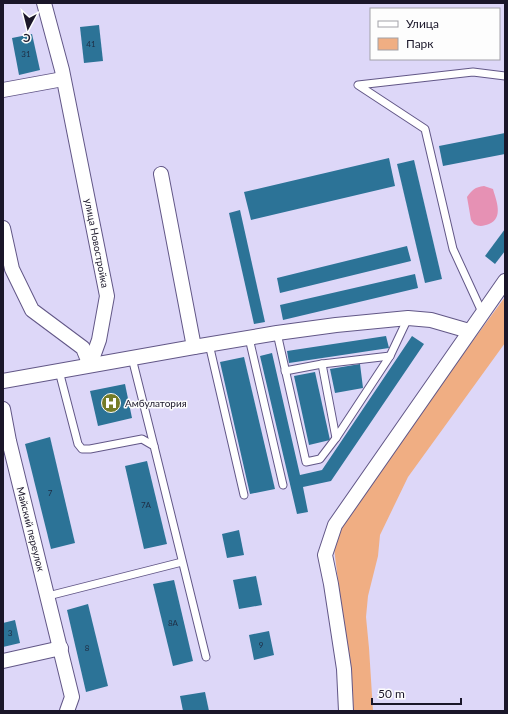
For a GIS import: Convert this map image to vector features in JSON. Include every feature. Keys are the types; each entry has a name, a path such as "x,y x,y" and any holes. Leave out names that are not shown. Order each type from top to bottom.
{"street":[{"name":"улица Новостройка","path":"44,3 63,79 107,296 99,340 90,365"},
{"path":"3,90 63,79"},
{"path":"161,174 194,346"},
{"path":"3,228 12,269 32,310 83,348 90,365"},
{"path":"346,711 344,669 331,584 324,555 335,525 505,281"},
{"path":"3,381 194,346 277,333 408,318 431,320 469,331"},
{"name":"Майский переулок","path":"3,410 6,441 48,596 72,697 68,711"},
{"path":"3,661 61,648"}],"lane":[{"path":"482,312 453,249 425,129 358,85 473,72 505,76"},
{"path":"277,333 306,462 320,459 336,438 390,356 408,318"},
{"path":"249,338 282,485"},
{"path":"209,344 244,495"},
{"path":"285,371 322,364 390,356"},
{"path":"132,358 206,657"},
{"path":"322,364 336,438"},
{"path":"59,371 78,444 82,449 90,449 142,439 154,446"},
{"path":"48,596 182,562"}],"green space":[{"path":"505,297 505,343 408,477 380,535 378,556 368,596 366,617 373,711 352,711 352,696 334,548 342,519"}],"shaded area":[{"path":"484,186 493,189 498,213 494,221 487,225 480,226 474,224 471,220 467,197 474,189"}],"building":[{"path":"99,25 103,61 84,63 80,27"},
{"path":"32,34 40,70 19,75 12,38"},
{"path":"505,133 505,154 443,166 439,146"},
{"path":"389,158 395,186 251,220 244,192"},
{"path":"414,160 442,279 425,283 397,164"},
{"path":"240,210 265,322 254,324 229,213"},
{"path":"505,229 505,251 495,264 485,256"},
{"path":"407,246 411,261 280,293 277,278"},
{"path":"415,274 418,288 283,320 280,305"},
{"path":"386,336 389,348 289,363 287,351"},
{"path":"412,336 424,344 331,481 303,487 308,512 297,514 260,356 272,353 300,475 322,470"},
{"path":"244,357 275,489 250,494 220,362"},
{"path":"360,364 363,388 335,393 330,369"},
{"path":"315,372 330,440 309,445 294,376"},
{"name":"Амбулатория","path":"125,384 132,418 98,426 90,391"},
{"path":"50,437 75,543 51,549 25,444"},
{"path":"147,461 167,544 144,549 125,466"},
{"path":"239,530 244,555 227,558 222,534"},
{"path":"256,576 262,605 239,609 233,580"},
{"path":"174,580 193,661 173,666 153,584"},
{"path":"88,604 108,686 86,692 67,610"},
{"path":"15,620 20,643 3,647 3,623"},
{"path":"269,631 274,655 254,660 249,635"},
{"path":"205,692 209,711 183,711 180,696"}],"place":[{"name":"Амбулатория","path":"111,403"}]}
